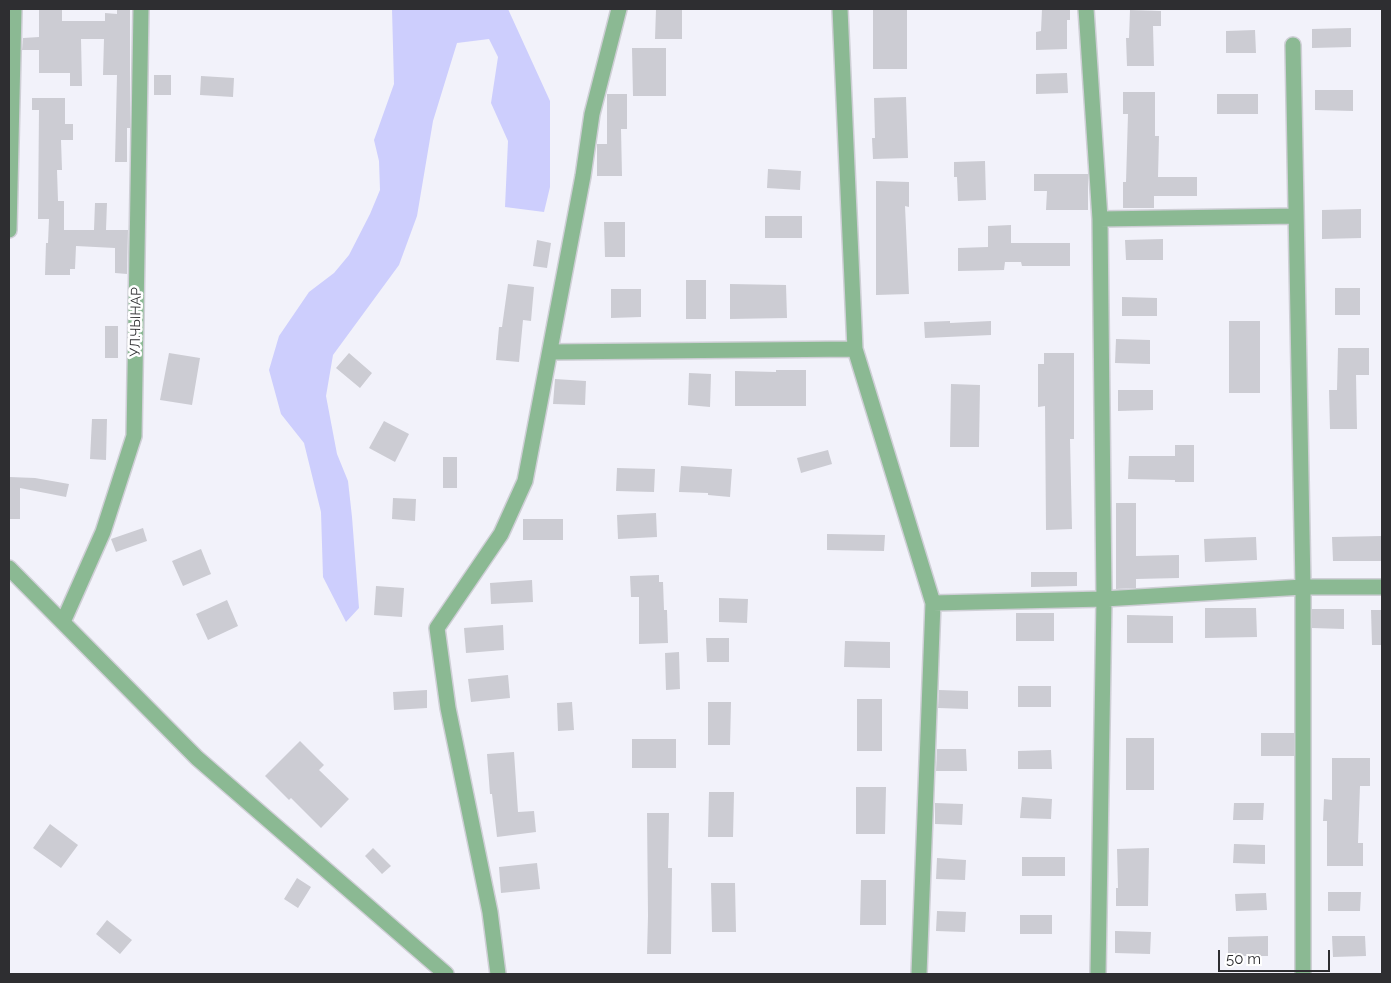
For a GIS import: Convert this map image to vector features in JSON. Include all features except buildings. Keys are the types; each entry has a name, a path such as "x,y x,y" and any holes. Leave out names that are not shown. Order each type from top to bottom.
{"street":[{"path":"9,230 14,9"},
{"name":"УЛ.ЧЫНАР","path":"62,622 103,532 134,436 142,9"},
{"path":"498,974 490,912 448,708 437,628 501,534 525,481 583,176 592,114 619,9"},
{"path":"840,9 855,349 933,602 919,974"},
{"path":"1086,9 1100,220 1104,599 1098,974"},
{"path":"1293,45 1303,588 1303,974"},
{"path":"1100,220 1296,216"},
{"path":"550,352 855,349"},
{"path":"9,568 196,758 446,974"},
{"path":"933,602 1104,599 1303,588 1382,587"}],"shaded area":[{"path":"392,9 508,9 550,101 550,187 544,212 505,207 508,141 491,103 498,57 489,39 457,43 433,121 417,216 399,265 333,355 326,396 337,454 348,481 359,608 346,622 323,577 321,512 304,443 281,414 269,370 279,336 309,292 334,273 349,255 380,190 379,161 374,140 394,84"}]}
